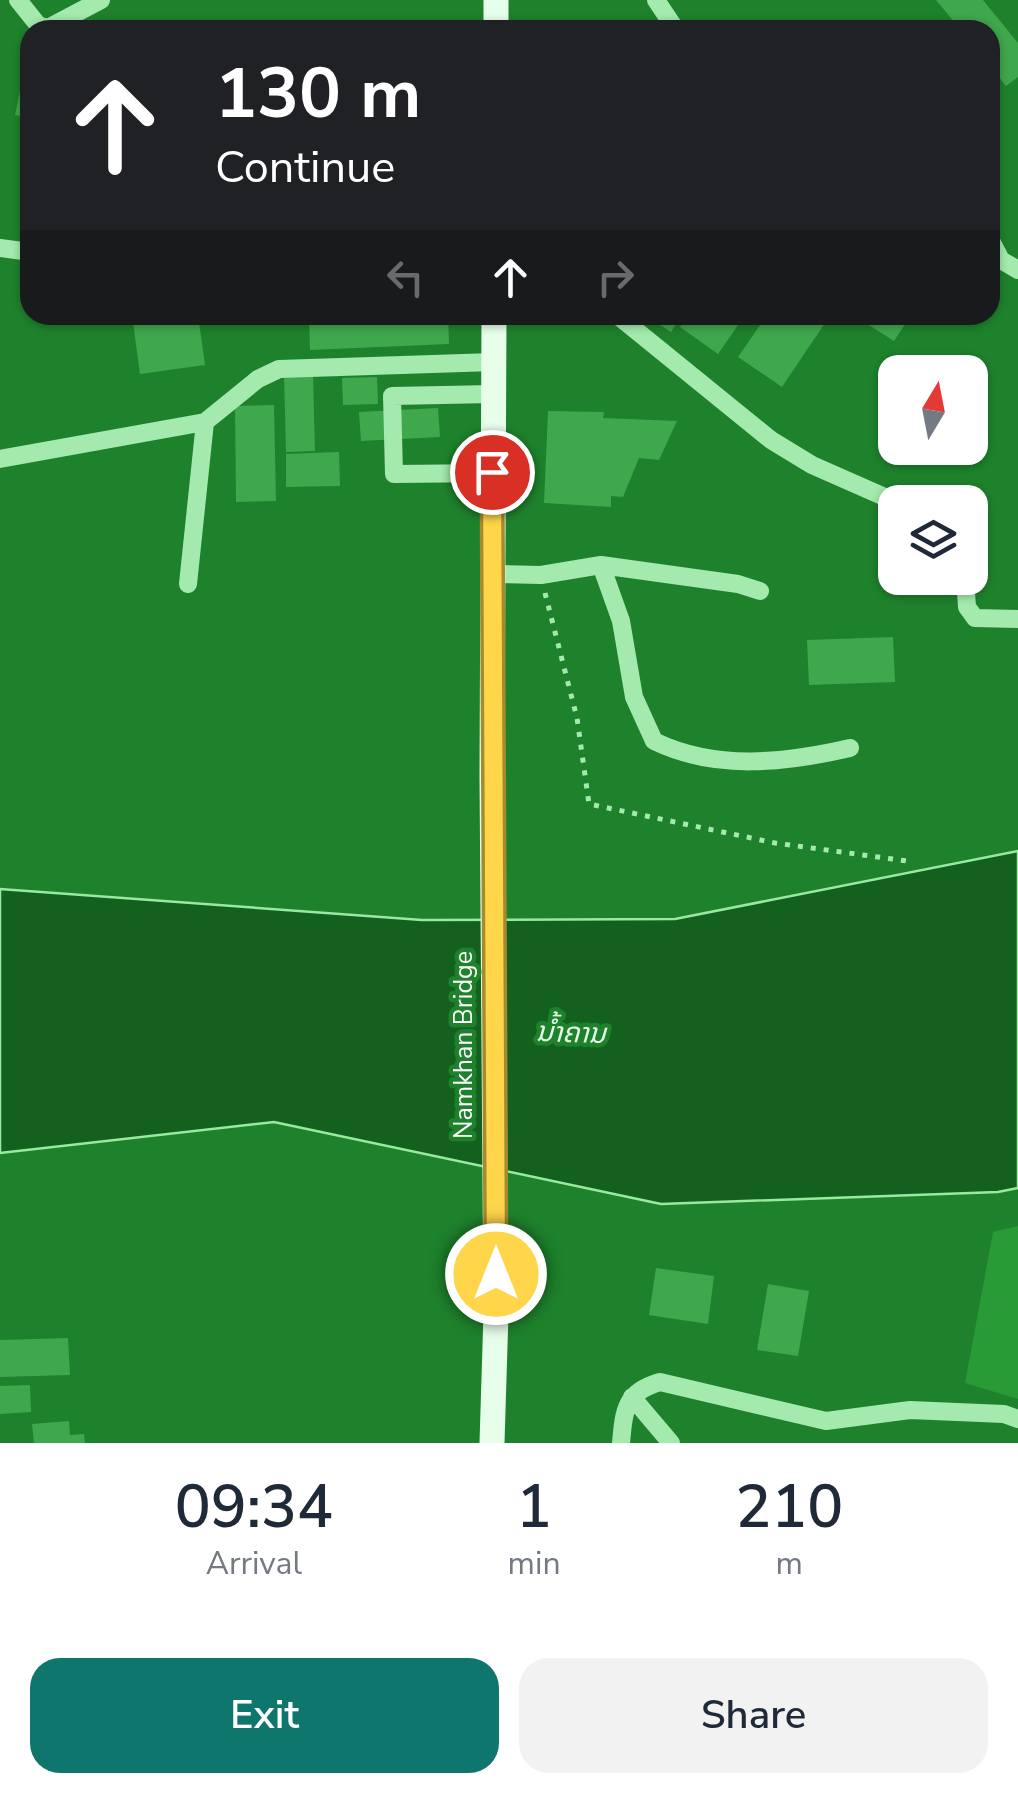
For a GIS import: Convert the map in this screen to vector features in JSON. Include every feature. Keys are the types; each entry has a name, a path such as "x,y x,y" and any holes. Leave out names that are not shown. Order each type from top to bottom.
{"main road":[{"name":"Namkhan Bridge","path":"492,1443 496,1313 494,325"}],"street":[{"path":"18,0 34,20"},
{"path":"63,20 101,0"},
{"path":"629,325 771,440 812,465 878,494"},
{"path":"0,458 205,422 258,380 279,369 494,362"},
{"path":"492,472 394,474 392,396 494,394"},
{"path":"188,584 205,422"},
{"path":"492,574 541,576 600,565 760,590"},
{"path":"600,565 621,621 634,698 654,742 718,762 755,762 850,748"},
{"path":"967,595 967,606 975,618 1018,619"},
{"path":"621,1443 624,1412 632,1397 641,1387 660,1382 826,1420 910,1410 1018,1418"},
{"path":"632,1397 671,1443"}],"shaded area":[{"path":"1018,1226 1018,1399 965,1383 993,1232"}],"water":[{"name":"ນ້ຳຄານ","path":"1018,851 1018,1188 998,1192 661,1204 274,1122 0,1153 0,889 422,920 675,919"}],"building":[{"path":"936,0 983,0 999,20 953,20"},
{"path":"1000,21 1018,43 1018,77 1006,86 1000,78"},
{"path":"133,325 199,325 205,365 140,374"},
{"path":"309,325 448,325 449,344 310,350"},
{"path":"681,325 738,325 718,354"},
{"path":"760,325 824,325 782,387 738,357"},
{"path":"869,325 904,325 894,341"},
{"path":"313,374 315,451 286,452 284,375"},
{"path":"377,377 378,404 343,405 342,378"},
{"path":"274,405 276,501 236,502 235,406"},
{"path":"438,408 440,437 361,441 359,412"},
{"path":"548,411 604,412 603,418 677,421 659,460 639,458 623,497 611,496 611,507 544,503"},
{"path":"339,452 340,486 286,487 286,454"},
{"path":"893,637 895,682 809,685 807,640"},
{"path":"656,1268 714,1276 708,1324 649,1315"},
{"path":"768,1284 809,1291 798,1356 757,1350"},
{"path":"68,1338 70,1375 0,1377 0,1340"},
{"path":"30,1385 31,1412 0,1414 0,1386"},
{"path":"69,1421 70,1435 84,1434 85,1443 34,1443 32,1424"}],"route":[{"path":"492,472 496,1274"}]}
